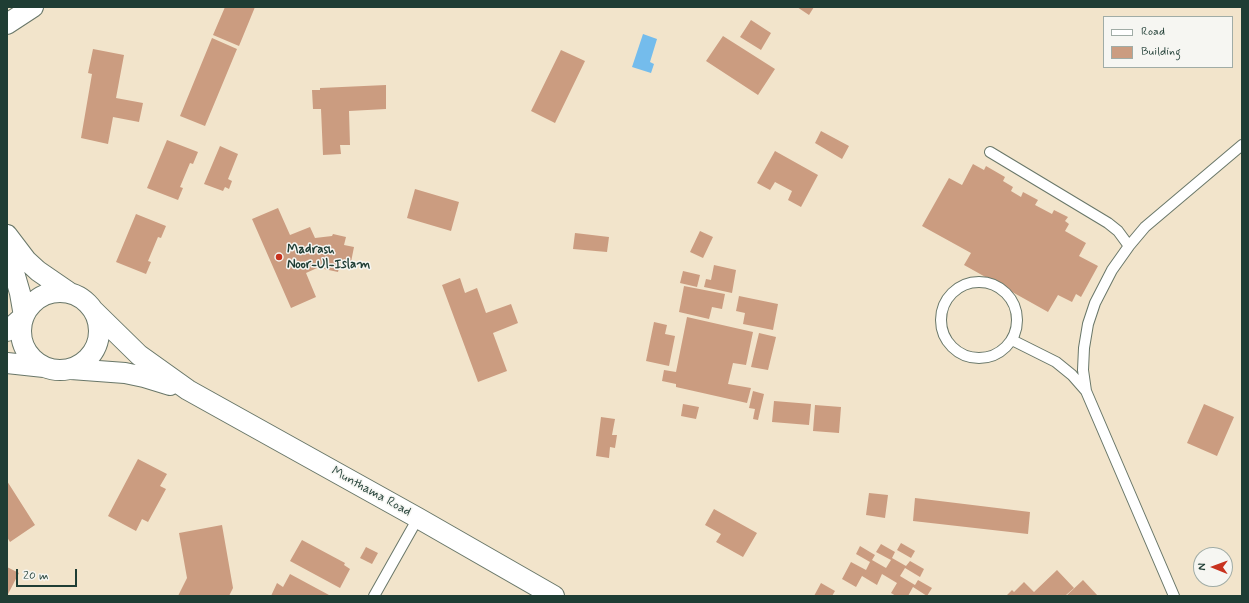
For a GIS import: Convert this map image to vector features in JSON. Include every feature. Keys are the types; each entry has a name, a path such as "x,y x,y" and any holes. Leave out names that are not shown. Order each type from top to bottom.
{"street":[{"path":"7,24 32,7"},
{"path":"7,235 26,260 38,271 70,293 82,299 139,356 188,390"},
{"path":"7,253 17,281 24,316 22,340 26,351 34,360 44,367"},
{"path":"7,331 24,316 32,304 43,296 56,292 70,293"},
{"path":"72,369 84,362 94,351 99,337 98,322 92,309"},
{"path":"7,364 44,367 58,370 72,369 125,373 188,390"},
{"name":"Munthama Road","path":"188,390 418,518 554,596"}],"lane":[{"path":"1174,596 1086,392 1083,370 1084,348 1088,324 1095,303 1112,270 1129,246 1145,227 1242,145"},
{"path":"990,152 1108,223 1118,231 1129,246"},
{"path":"979,281 999,287 1012,301 1016,310 1016,326 1012,340 998,354 988,357 978,359 959,353 949,343 942,330 942,310 946,300 956,289 970,283 979,281"},
{"path":"1012,340 1056,362 1072,375 1086,392"},
{"path":"374,596 418,518"}],"water":[{"path":"643,34 657,39 650,62 654,64 651,73 632,67"}],"building":[{"path":"225,7 255,7 239,46 213,35"},
{"path":"797,7 814,7 809,15"},
{"path":"751,20 771,33 761,50 740,37"},
{"path":"723,36 775,69 758,95 706,61"},
{"path":"212,38 237,49 205,126 180,116"},
{"path":"93,49 124,55 116,98 143,103 139,122 113,117 108,144 81,138 92,74 88,73"},
{"path":"561,50 585,61 555,123 531,111"},
{"path":"386,85 386,109 349,111 350,145 340,145 341,154 323,155 321,109 313,109 312,90 320,90 320,88"},
{"path":"821,131 849,146 842,159 815,143"},
{"path":"167,140 198,152 193,164 190,163 180,187 183,188 178,200 147,188"},
{"path":"220,146 238,154 228,179 232,181 229,189 225,187 223,191 204,184"},
{"path":"775,151 818,175 801,207 788,200 792,191 775,182 770,190 757,183"},
{"path":"973,164 984,170 986,166 1005,177 1003,181 1013,187 1011,191 1021,197 1023,192 1038,200 1035,205 1052,214 1054,210 1068,217 1065,221 1069,224 1065,231 1086,243 1079,256 1098,266 1081,297 1076,294 1072,302 1058,295 1048,312 964,265 971,253 922,226 949,178 962,185"},
{"path":"415,189 459,202 451,231 407,218"},
{"path":"278,208 290,235 310,227 315,238 332,236 333,234 346,237 344,245 354,247 351,262 341,260 338,272 324,269 326,264 306,273 316,297 291,308 252,219"},
{"path":"136,214 166,226 161,238 158,237 148,261 151,262 146,274 116,262"},
{"path":"700,231 713,237 703,258 690,252"},
{"path":"575,233 609,237 607,252 573,249"},
{"path":"714,265 736,270 732,293 704,287 706,279 711,280"},
{"path":"683,271 700,275 697,287 680,283"},
{"path":"460,278 465,293 477,288 486,313 511,304 518,323 493,333 507,371 478,382 442,285"},
{"path":"684,286 725,294 722,309 712,307 709,319 679,312"},
{"path":"739,296 778,304 773,330 743,324 745,313 736,311"},
{"path":"687,317 753,332 746,365 733,363 728,384 751,388 747,403 676,387 676,384 662,381 664,370 676,372"},
{"path":"654,322 667,325 665,334 675,336 669,366 646,361"},
{"path":"759,333 776,337 768,370 751,367"},
{"path":"753,391 764,394 758,420 753,419 755,409 749,408"},
{"path":"774,401 811,404 809,425 772,422"},
{"path":"683,404 699,407 696,419 681,416"},
{"path":"1204,404 1234,417 1217,456 1187,443"},
{"path":"815,405 841,407 839,433 813,431"},
{"path":"601,417 615,419 612,435 617,435 615,448 610,447 609,458 596,456"},
{"path":"138,459 167,474 160,486 166,489 148,522 142,519 136,531 108,516"},
{"path":"7,481 35,525 10,542 7,537"},
{"path":"869,493 888,495 885,518 866,515"},
{"path":"915,498 1030,512 1028,534 913,521"},
{"path":"714,509 757,533 743,557 716,542 721,534 705,525"},
{"path":"222,525 233,588 229,596 178,596 187,578 179,533"},
{"path":"302,540 345,563 344,565 350,569 340,588 290,561"},
{"path":"901,543 915,551 911,558 897,550"},
{"path":"881,544 895,552 892,558 906,566 910,561 924,569 920,577 905,568 900,576 915,585 918,580 932,588 927,596 913,587 908,596 896,596 891,593 897,583 882,574 877,585 862,576 856,587 842,579 851,562 866,570 870,562 856,554 860,546 875,555 872,560 886,568 891,560 876,552"},
{"path":"366,547 378,553 372,564 360,558"},
{"path":"7,567 19,573 7,596"},
{"path":"1057,570 1074,588 1065,596 1006,596 1012,590 1014,592 1024,582 1034,592"},
{"path":"290,574 329,595 271,596 277,583 283,587"},
{"path":"1083,580 1098,596 1066,596"},
{"path":"821,583 835,591 832,596 814,596"}],"place":[{"name":"Madrash Noor-Ul-Islam","path":"279,257"}]}
